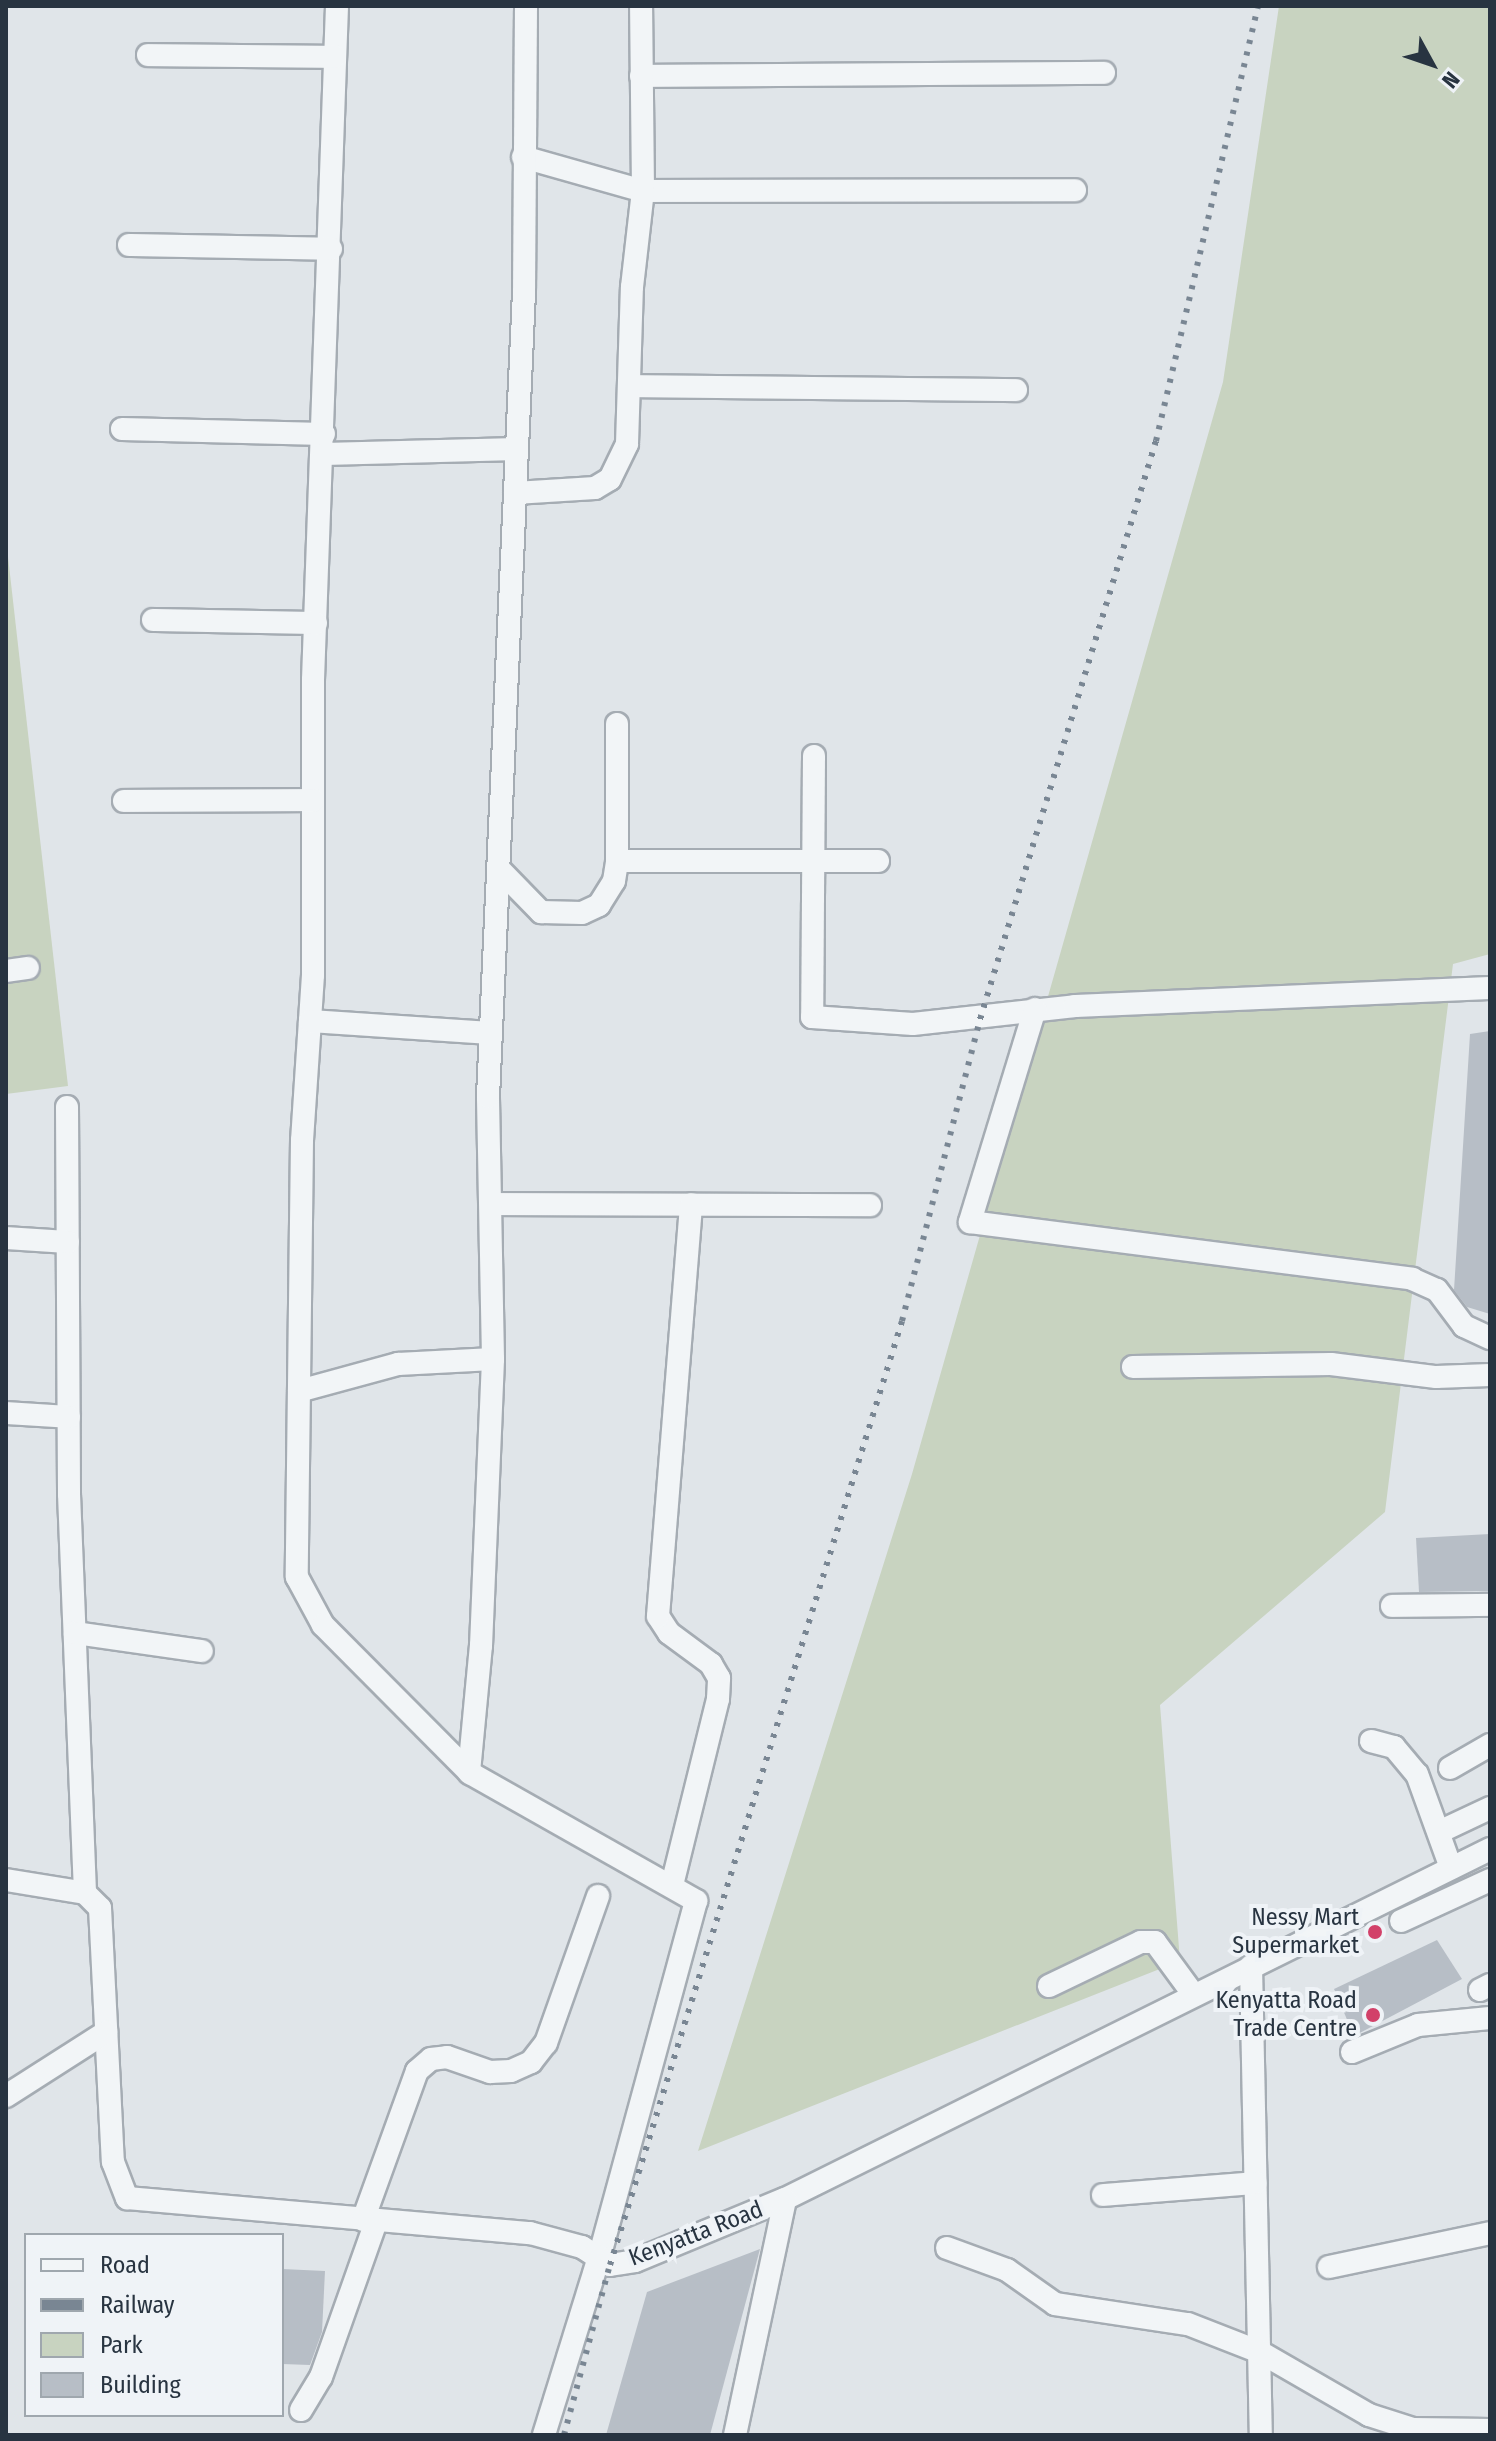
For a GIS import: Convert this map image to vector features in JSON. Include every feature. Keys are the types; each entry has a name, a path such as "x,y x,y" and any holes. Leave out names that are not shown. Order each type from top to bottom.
{"street":[{"path":"337,6 316,623 310,1021 302,1140 296,1558 303,1593 357,1663 469,1772 696,1901 599,2257 544,2435"},
{"path":"469,1772 481,1646 493,1359 491,1033 517,449 526,6"},
{"path":"515,493 560,494 595,488 610,479 627,444 633,386 632,287 643,191 641,6"},
{"path":"148,55 335,57"},
{"path":"641,76 1104,73"},
{"path":"523,157 643,191 1075,190"},
{"path":"129,245 331,249"},
{"path":"633,386 1016,390"},
{"path":"122,429 324,444 517,449"},
{"path":"153,620 316,623"},
{"path":"498,868 541,912 582,913 599,905 614,881 617,861 617,724"},
{"path":"814,756 812,1017 913,1024 1035,1009 1490,988"},
{"path":"124,801 313,800"},
{"path":"617,861 878,861"},
{"path":"1035,1009 970,1222 1412,1279 1437,1290 1464,1326 1490,1338"},
{"path":"310,1021 491,1033"},
{"path":"6,1880 85,1893 69,1417 67,1107"},
{"path":"491,1204 870,1205"},
{"path":"672,1885 718,1699 719,1678 711,1664 669,1633 658,1616 691,1204"},
{"path":"6,1238 68,1242"},
{"path":"299,1391 398,1364 493,1359"},
{"path":"1133,1367 1331,1364 1436,1377 1490,1375"},
{"path":"6,1413 69,1417"},
{"path":"1392,1606 1490,1605"},
{"path":"75,1633 202,1651"},
{"path":"1371,1741 1394,1747 1407,1758 1451,1868"},
{"path":"1450,1768 1490,1745"},
{"path":"1439,1832 1490,1808"},
{"name":"Kenyatta Road","path":"85,1893 100,1908 113,2162 127,2198 530,2233 599,2257 610,2265 635,2261 785,2199 1490,1849"},
{"path":"1401,1921 1490,1880"},
{"path":"301,2410 321,2377 417,2071 431,2059 447,2057 490,2072 511,2071 531,2062 546,2043 598,1896"},
{"path":"1049,1986 1141,1942 1155,1942 1194,1995"},
{"path":"1251,1966 1261,2435"},
{"path":"1352,2052 1418,2025 1490,2018"},
{"path":"6,2096 106,2032"},
{"path":"1103,2195 1256,2183"},
{"path":"735,2435 785,2199"},
{"path":"1329,2267 1490,2233"},
{"path":"947,2248 1007,2270 1055,2304 1188,2324 1260,2352 1369,2415 1413,2429 1490,2430"}],"green space":[{"path":"1279,6 1490,6 1490,954 1453,964 1385,1512 1160,1705 1180,1961 698,2151 912,1474 1223,382"},
{"path":"6,539 68,1086 6,1094"}],"building":[{"path":"1490,1031 1490,1314 1467,1307 1454,1290 1470,1034"},
{"path":"1490,1534 1490,1591 1419,1592 1416,1538"},
{"name":"Kenyatta Road Trade Centre","path":"1437,1940 1462,1979 1354,2036 1334,1989"},
{"path":"760,2249 710,2435 606,2435 647,2292"},
{"path":"284,2269 325,2271 322,2332 310,2365 284,2364"}],"railway":[{"path":"564,2435 610,2265 902,1321 980,1019 1156,441 1258,6"}],"place":[{"name":"Nessy Mart Supermarket","path":"1375,1932"},
{"name":"Kenyatta Road Trade Centre","path":"1373,2015"}]}
